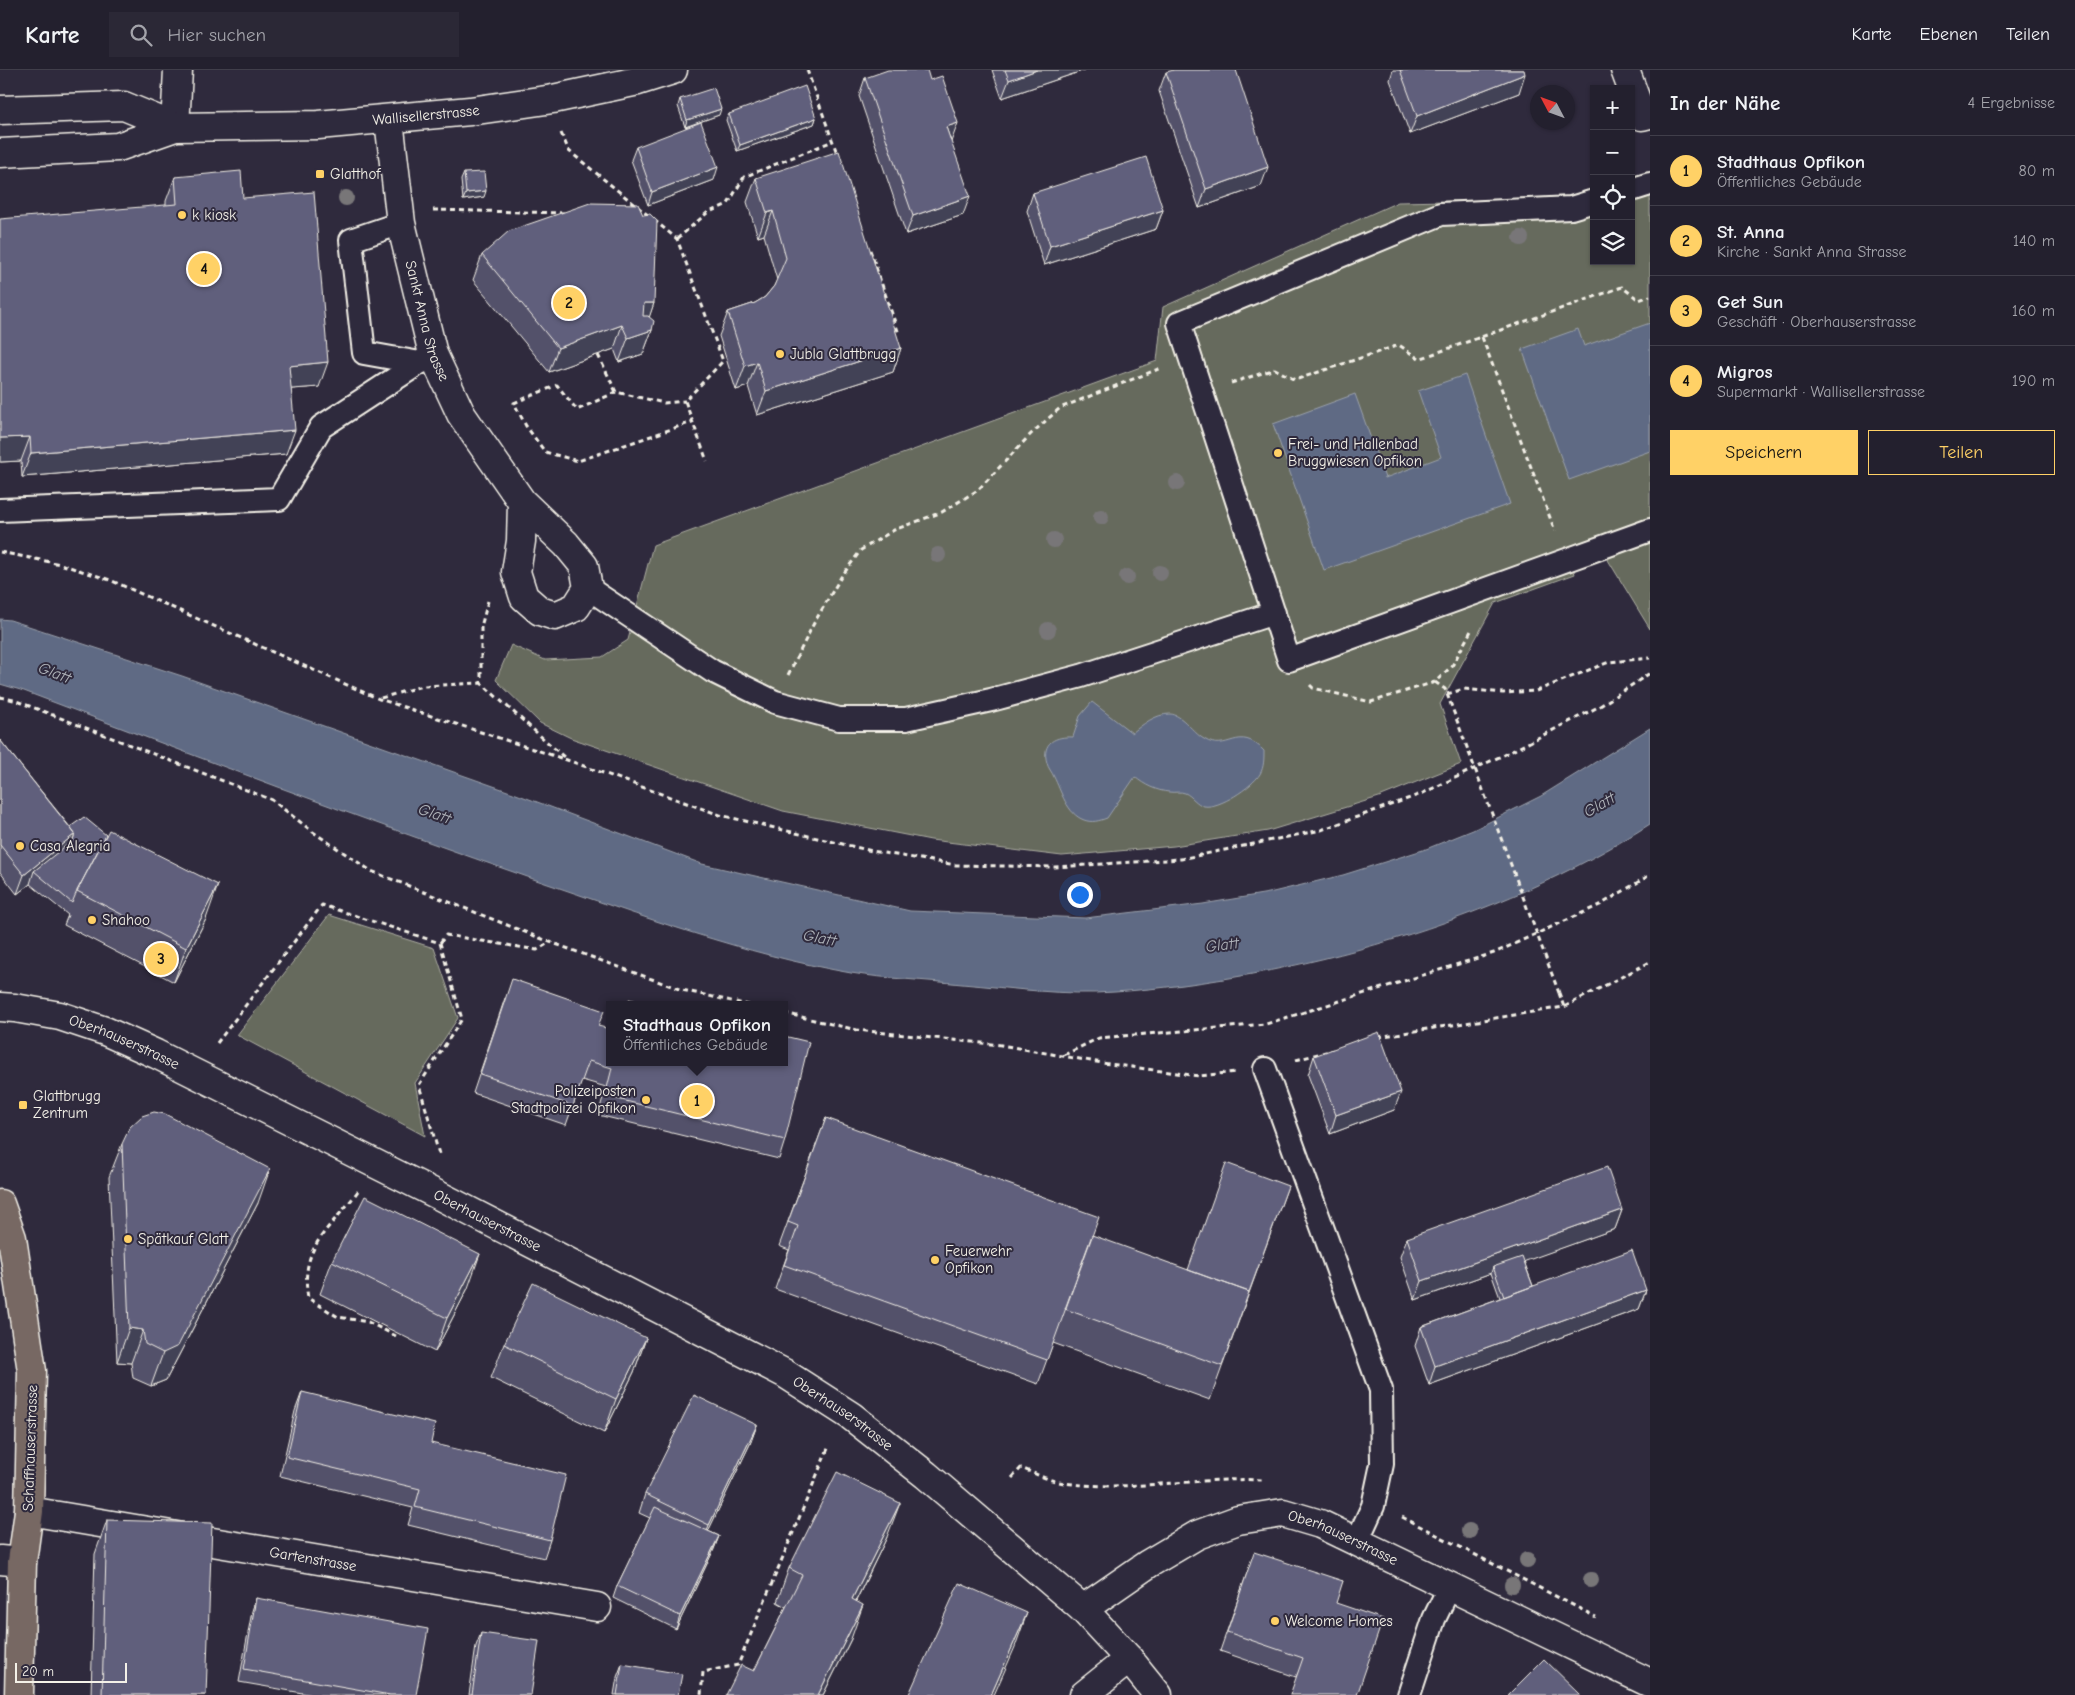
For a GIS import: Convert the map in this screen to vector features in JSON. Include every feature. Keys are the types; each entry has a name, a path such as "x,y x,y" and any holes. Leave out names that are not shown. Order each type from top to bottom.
{"main road":[{"name":"Schaffhauserstrasse","path":"0,1204 12,1238 32,1372 29,1511 11,1561 19,1695"}],"street":[{"path":"175,127 178,70"},
{"name":"Wallisellerstrasse","path":"0,153 118,147 175,127 318,124 389,120 470,112 553,99 638,81 673,70"},
{"path":"1625,70 1642,116 1650,114"},
{"name":"Wallisellerstrasse","path":"0,110 124,106 175,127"},
{"name":"Sankt Anna Strasse","path":"389,120 401,223 427,359 461,414 522,502 566,544 584,566 588,588"},
{"path":"522,502 522,541 516,572 524,597 540,611 555,616 576,607 588,588"},
{"name":"Oberhauserstrasse","path":"0,1007 60,1016 105,1031 156,1054 436,1194 784,1373 851,1416 926,1475 1083,1609 1148,1564 1189,1540 1238,1520 1283,1513 1320,1524 1357,1541 1449,1588 1650,1683"},
{"name":"Gartenstrasse","path":"29,1511 597,1607"},
{"path":"1083,1609 1129,1659 1158,1695"},
{"path":"1084,1695 1129,1659"}],"lane":[{"path":"1635,189 1650,184"},
{"path":"1590,203 1571,208 1441,214 1179,323 1289,660 1650,530"},
{"path":"401,223 351,240 364,353 427,359"},
{"path":"0,510 279,499 320,427 427,359"},
{"path":"588,588 712,671 775,702 839,719 906,719 990,700 1081,676 1274,613"},
{"path":"1265,1069 1380,1390 1382,1464 1373,1506 1357,1541"},
{"path":"1409,1695 1434,1619 1449,1588"}],"path":[{"path":"807,70 839,159"},
{"path":"560,132 569,151 677,239 723,361 684,401 664,403 616,392 577,410 557,385 514,403 526,426 545,452 578,461 692,422"},
{"path":"677,239 707,213 728,204 744,177 833,141"},
{"path":"628,207 636,206"},
{"path":"424,210 572,213"},
{"path":"868,242 899,334"},
{"path":"1202,393 1275,369 1294,380 1399,345 1418,359 1622,287 1639,300 1650,296"},
{"path":"1482,337 1566,560"},
{"path":"598,355 616,392"},
{"path":"775,702 814,623 841,577 861,550 894,530 942,512 978,490 1031,434 1060,408 1190,356"},
{"path":"684,401 707,461"},
{"path":"0,552 60,564 110,580 379,699 567,760 720,815 872,850 956,865 1055,867 1181,859 1321,830 1420,794 1600,706 1650,673"},
{"path":"481,683 481,627 491,590 516,572"},
{"path":"1289,660 1312,688 1371,702 1435,682 1452,666 1480,613 1482,590"},
{"path":"1447,694 1464,689 1503,694 1536,692 1609,662 1650,658"},
{"path":"1435,682 1445,689 1447,694 1564,1007"},
{"path":"379,699 422,686 481,683 567,760"},
{"path":"0,697 14,700 272,800 313,832 371,871 550,942 682,990 731,1001"},
{"path":"1063,1056 1098,1038 1266,1024 1276,1021 1494,953 1600,905 1650,875"},
{"path":"216,1043 322,905 440,943"},
{"path":"440,943 446,935 537,950 550,942"},
{"path":"440,943 462,1019 419,1085 440,1154"},
{"path":"1368,1039 1564,1007 1650,962"},
{"path":"788,1014 857,1030 1001,1045 1198,1076 1265,1069 1340,1048"},
{"path":"359,1189 343,1212 327,1227 311,1250 305,1282 308,1298 338,1317 368,1322 396,1336"},
{"path":"701,1695 704,1672 738,1665 829,1446"},
{"path":"1012,1478 1021,1468 1063,1483 1121,1486"}],"shaded area":[{"name":"Frei- und Hallenbad Bruggwiesen Opfikon","path":"1650,192 1650,629 1605,555 1573,568 1575,574 1495,603 1440,704 1461,764 1379,797 1268,831 1174,846 1062,856 931,840 783,811 571,738 540,723 496,680 511,645 545,660 602,657 628,640 653,545 1157,361 1163,307 1398,202 1590,198 1590,265 1635,265 1635,196"},
{"path":"329,915 434,948 458,1018 415,1083 425,1136 237,1035"}],"water":[{"path":"1650,323 1650,451 1569,480 1522,349 1578,329 1584,346"},
{"path":"1465,375 1510,504 1324,570 1273,424 1355,394 1385,478 1441,457 1418,391"},
{"name":"Glatt","path":"0,619 10,620 182,676 516,794 702,864 910,911 1085,918 1203,904 1269,893 1343,875 1426,849 1473,830 1541,796 1650,728 1650,824 1591,859 1528,889 1462,916 1393,940 1323,959 1253,974 1183,985 1096,993 1038,991 865,975 771,956 693,933 410,835 24,691 0,684"},
{"path":"1092,702 1132,733 1144,723 1154,718 1170,714 1179,717 1200,736 1212,743 1247,739 1264,751 1264,763 1260,774 1243,791 1226,801 1210,806 1201,805 1183,792 1155,789 1135,777 1107,818 1096,821 1084,820 1073,813 1065,802 1048,767 1046,750 1048,745 1056,739 1073,737 1080,716"}],"building":[{"path":"888,70 927,70 930,80 942,76 958,123 946,127 970,196 913,216 865,78"},
{"path":"1005,70 1037,70 1009,80"},
{"path":"1174,70 1236,70 1268,167 1206,189 1166,72"},
{"path":"1400,70 1524,70 1525,74 1417,116"},
{"path":"805,86 816,118 740,145 729,114"},
{"path":"714,88 721,109 687,120 680,99"},
{"path":"701,122 718,167 652,192 636,147"},
{"path":"839,151 901,348 766,391 757,362 745,366 728,312 755,303 765,297 774,286 786,258 773,211 767,213 756,178"},
{"path":"1146,157 1163,210 1050,246 1033,193"},
{"path":"241,171 243,198 314,192 328,362 289,366 295,430 31,453 30,437 0,438 0,219 177,204 175,177"},
{"path":"484,172 486,191 466,193 464,173"},
{"path":"590,203 638,204 643,215 650,214 657,221 654,303 644,303 643,316 648,316 654,321 652,330 628,338 622,325 558,348 482,255 509,231"},
{"path":"0,740 75,834 24,875 0,845"},
{"path":"84,817 106,835 72,903 34,871 73,840 75,834 70,827"},
{"path":"109,830 218,885 186,948 77,891"},
{"path":"512,979 604,1011 598,1026 606,1028 606,1066 788,1066 788,1037 809,1042 785,1140 605,1096 612,1068 589,1061 573,1106 480,1074"},
{"path":"1379,1032 1401,1092 1336,1115 1314,1056"},
{"path":"154,1112 165,1114 270,1169 178,1346 163,1353 145,1344 143,1330 129,1328 122,1144 130,1127 142,1116"},
{"name":"Feuerwehr Opfikon","path":"826,1118 1099,1217 1047,1360 784,1265 798,1226 788,1222"},
{"path":"1226,1163 1288,1186 1249,1292 1188,1270"},
{"path":"1607,1167 1622,1210 1422,1281 1407,1238"},
{"path":"365,1196 480,1254 447,1318 332,1261"},
{"path":"1092,1235 1249,1292 1222,1366 1065,1309"},
{"path":"1632,1250 1646,1290 1435,1366 1421,1327"},
{"path":"1522,1257 1533,1286 1504,1297 1493,1267"},
{"path":"533,1283 646,1338 616,1399 504,1344"},
{"path":"302,1392 435,1424 431,1443 566,1475 550,1540 415,1507 420,1489 287,1457"},
{"path":"694,1395 757,1425 709,1525 645,1494"},
{"path":"837,1472 900,1503 852,1599 863,1605 818,1695 726,1695 741,1665 754,1671 802,1575 789,1568"},
{"path":"655,1507 719,1536 680,1616 617,1586"},
{"path":"107,1520 212,1523 206,1695 102,1695"},
{"path":"1254,1552 1343,1581 1336,1603 1383,1619 1357,1695 1290,1695 1303,1658 1227,1632"},
{"path":"959,1583 1027,1613 991,1695 911,1695 909,1694"},
{"path":"256,1598 428,1629 416,1695 390,1695 244,1669"},
{"path":"481,1633 539,1641 531,1695 472,1695"},
{"path":"1544,1659 1581,1695 1508,1695"},
{"path":"622,1664 682,1674 678,1695 617,1695"}],"place":[{"name":"Glatthof","path":"320,174"},
{"name":"k kiosk","path":"182,215"},
{"name":"Migros","path":"204,269"},
{"name":"St. Anna","path":"569,303"},
{"name":"Jubla Glattbrugg","path":"780,354"},
{"name":"Frei- und Hallenbad Bruggwiesen Opfikon","path":"1278,453"},
{"name":"Casa Alegria","path":"20,846"},
{"name":"Shahoo","path":"92,920"},
{"name":"Get Sun","path":"161,959"},
{"name":"Polizeiposten Stadtpolizei Opfikon","path":"646,1100"},
{"name":"Stadthaus Opfikon","path":"697,1101"},
{"name":"Glattbrugg Zentrum","path":"23,1105"},
{"name":"Spätkauf Glatt","path":"128,1239"},
{"name":"Feuerwehr Opfikon","path":"935,1260"},
{"name":"Welcome Homes","path":"1275,1621"}]}
